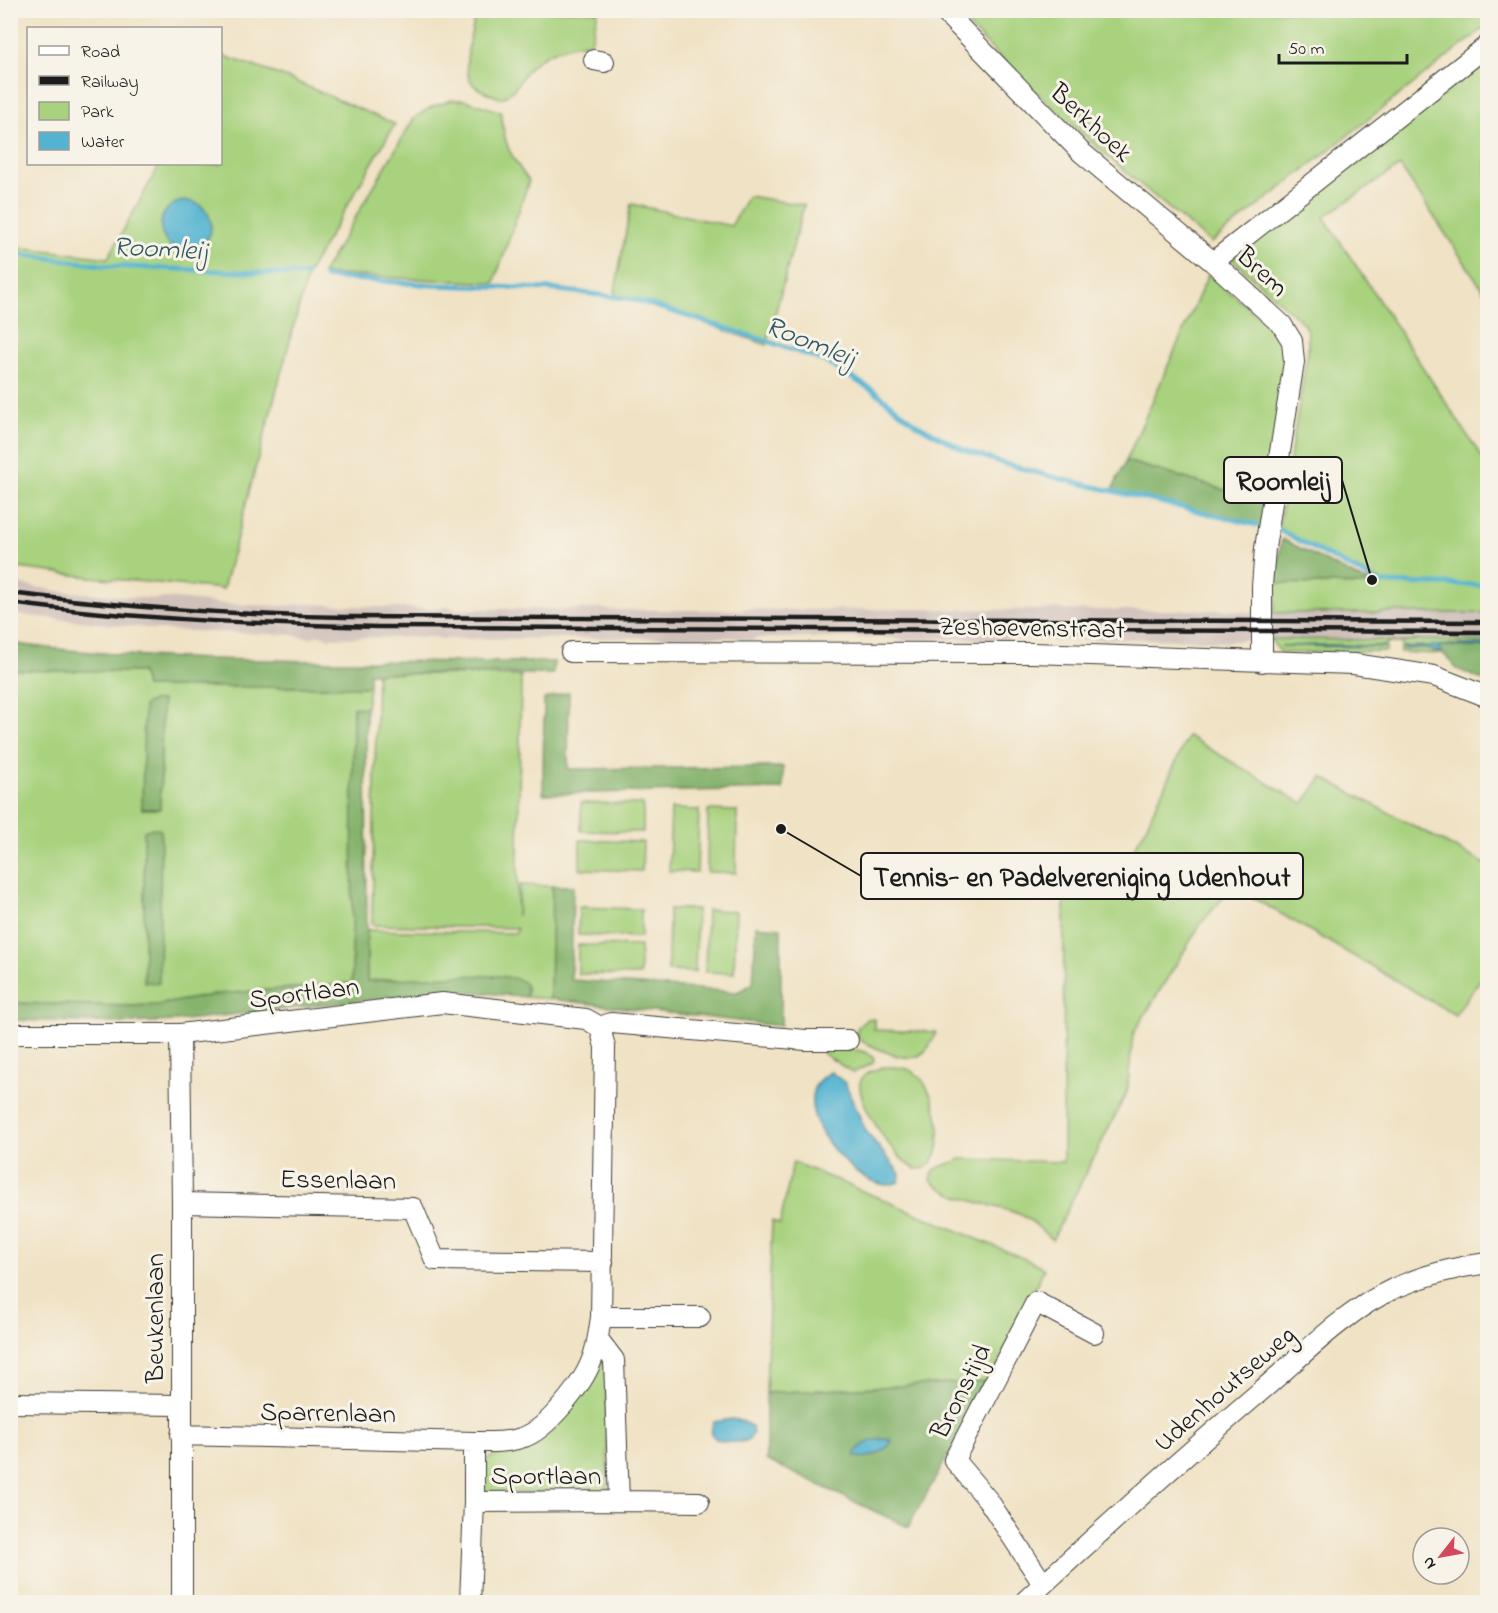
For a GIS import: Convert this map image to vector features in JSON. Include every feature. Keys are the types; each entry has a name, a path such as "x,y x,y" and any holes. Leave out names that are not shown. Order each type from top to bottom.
{"street":[{"name":"Berkhoek","path":"943,10 1081,153 1213,262"},
{"name":"Brem","path":"1262,662 1262,586 1265,548 1294,362 1292,341 1281,325 1213,262 1488,45"},
{"name":"Zeshoevenstraat","path":"571,652 1033,653 1354,664 1434,676 1488,698"},
{"name":"Sportlaan","path":"10,1034 180,1034 442,1003 586,1018 600,1028 605,1047 603,1262 598,1339 591,1364 574,1390 544,1424 527,1436 518,1439 474,1442 470,1602"},
{"name":"Sportlaan","path":"600,1028 611,1023 806,1040 848,1040"},
{"name":"Beukenlaan","path":"180,1034 182,1602"},
{"name":"Essenlaan","path":"182,1203 413,1208 435,1260 603,1262"},
{"name":"Udenhoutseweg","path":"1024,1602 1122,1512 1347,1317 1394,1288 1426,1276 1460,1267 1488,1263"},
{"name":"Bronstijd","path":"1043,1584 988,1500 954,1460 1036,1302 1094,1333"},
{"path":"601,1317 700,1317"},
{"name":"Sportlaan","path":"598,1339 614,1360 619,1502"},
{"path":"10,1403 180,1405"},
{"name":"Sparrenlaan","path":"181,1435 474,1442"},
{"name":"Sportlaan","path":"474,1502 699,1502"}],"shaded area":[{"path":"10,583 59,591 225,604 282,606 309,604 423,609 448,606 457,609 593,609 600,607 608,610 741,610 749,608 766,610 1045,610 1057,608 1066,610 1220,610 1257,613 1255,640 1216,642 1132,639 1054,642 1048,639 910,639 905,641 893,638 756,638 752,641 729,637 443,639 435,637 330,638 319,635 309,638 292,635 165,630 11,614"},
{"path":"1399,611 1407,613 1487,613 1487,641 1416,640 1396,643 1383,640 1270,639 1267,613 1379,613"}],"green space":[{"path":"476,10 598,11 591,42 566,47 543,56 530,67 510,93 501,98 478,88 469,77 467,59"},
{"path":"1487,10 1488,25 1211,243 1079,131 954,11"},
{"path":"222,55 285,77 395,124 308,273 223,589 11,567 11,246 108,258 159,165 222,165","holes":["163,215 208,238 200,246 183,251 168,243 163,236 161,226"]},
{"path":"1487,55 1487,296 1400,166 1324,217 1487,465 1487,613 1407,613 1399,611 1267,613 1271,608 1275,608 1275,583 1369,585 1364,581 1380,580 1278,531 1308,350 1308,333 1303,323 1232,259"},
{"path":"452,100 465,100 501,112 509,149 529,181 494,283 322,274 414,118 431,107"},
{"path":"748,196 804,205 767,345 679,314 614,296 631,204 731,226"},
{"path":"1208,275 1264,321 1289,352 1266,502 1126,461"},
{"path":"1126,461 1266,502 1264,528 1112,490"},
{"path":"1282,539 1364,581 1371,585 1275,583"},
{"path":"1270,639 1384,640 1396,643 1386,643 1386,651 1281,653","holes":["1336,645 1384,646 1281,646"]},
{"path":"1416,640 1487,641 1488,644 1403,647 1404,649 1424,648 1440,653 1431,654 1400,652 1402,643 1396,643"},
{"path":"10,643 89,652 207,659 554,662 553,674 369,673 369,687 146,687 141,672 11,670"},
{"path":"1439,646 1487,647 1487,682 1457,669 1439,649"},
{"path":"11,670 141,672 146,687 369,687 366,708 353,708 353,984 219,994 157,1005 11,1003","holes":["162,701 160,809 142,809"]},
{"path":"377,673 521,676 517,916 520,885 552,886 550,999 526,997 527,989 389,979 367,981 366,930 516,933 517,928 372,925"},
{"path":"569,692 568,769 783,767 783,789 543,794 544,699"},
{"path":"152,701 162,701 160,809 142,809 144,705"},
{"path":"353,707 366,708 367,981 450,976 497,976 524,983 526,997 474,992 426,993 175,1021 127,1023 11,1020 11,1003 157,1005 219,994 352,983"},
{"path":"1188,736 1303,804 1322,777 1487,865 1487,970 1455,1015 1233,886 1202,922 1133,1034 1127,1092 1052,1240 1024,1216 960,1197 939,1187 931,1180 932,1174 938,1168 960,1159 1063,1162 1064,860 1117,877 1143,833"},
{"path":"581,803 643,804 643,832 581,831"},
{"path":"671,809 699,810 697,872 669,871"},
{"path":"708,810 737,811 736,873 707,872"},
{"path":"153,828 161,830 159,983 144,982 144,831"},
{"path":"580,840 643,842 642,871 580,869"},
{"path":"552,886 573,886 571,980 737,992 753,984 756,926 781,928 781,1026 550,999"},
{"path":"579,907 641,909 641,937 578,935"},
{"path":"669,909 697,909 695,972 668,971"},
{"path":"707,910 736,911 734,973 705,972"},
{"path":"578,945 640,946 640,975 578,974"},
{"path":"867,1019 874,1019 874,1030 936,1032 928,1048 920,1055 899,1056 861,1041 856,1033 858,1027"},
{"path":"826,1049 859,1050 870,1055 874,1059 873,1063 853,1073 824,1054 823,1051"},
{"path":"884,1067 904,1068 915,1073 928,1089 933,1100 939,1124 938,1148 933,1160 923,1169 909,1165 899,1156 879,1130 863,1101 860,1089 861,1080 868,1073"},
{"path":"793,1162 1037,1264 1044,1269 990,1381 766,1393 772,1221 780,1224"},
{"path":"602,1361 606,1364 608,1492 483,1493 482,1468 486,1460 498,1454 521,1449 538,1440"},
{"path":"990,1381 908,1527 766,1460 766,1393"}],"water":[{"path":"181,201 191,201 204,208 211,221 211,231 204,244 191,251 181,251 172,247 165,240 161,231 161,221 165,212 172,205"},
{"path":"1487,644 1487,647 1439,646 1443,652 1440,653 1424,648 1404,649 1403,647"},
{"path":"1336,645 1385,647 1281,646"},
{"path":"831,1072 845,1083 866,1131 900,1174 899,1182 883,1185 866,1178 836,1152 823,1135 814,1117 812,1099 817,1084"},
{"path":"732,1419 751,1426 753,1433 749,1440 729,1442 716,1439 712,1430 714,1422"},
{"path":"880,1439 892,1440 881,1452 865,1457 855,1456 862,1446"}],"waterway":[{"name":"Roomleij","path":"10,253 109,266 307,275"},
{"name":"Roomleij","path":"325,277 434,285 550,289 632,299 824,361 874,391 916,424 962,449 1057,478 1257,525"},
{"name":"Roomleij","path":"1279,530 1380,583 1488,585"}],"railway":[{"path":"10,593 178,610 346,617 1488,622"},
{"path":"10,603 195,620 379,627 1488,632"}],"place":[{"name":"Roomleij","path":"1372,580"},
{"name":"Tennis- en Padelvereniging Udenhout","path":"781,829"}]}
